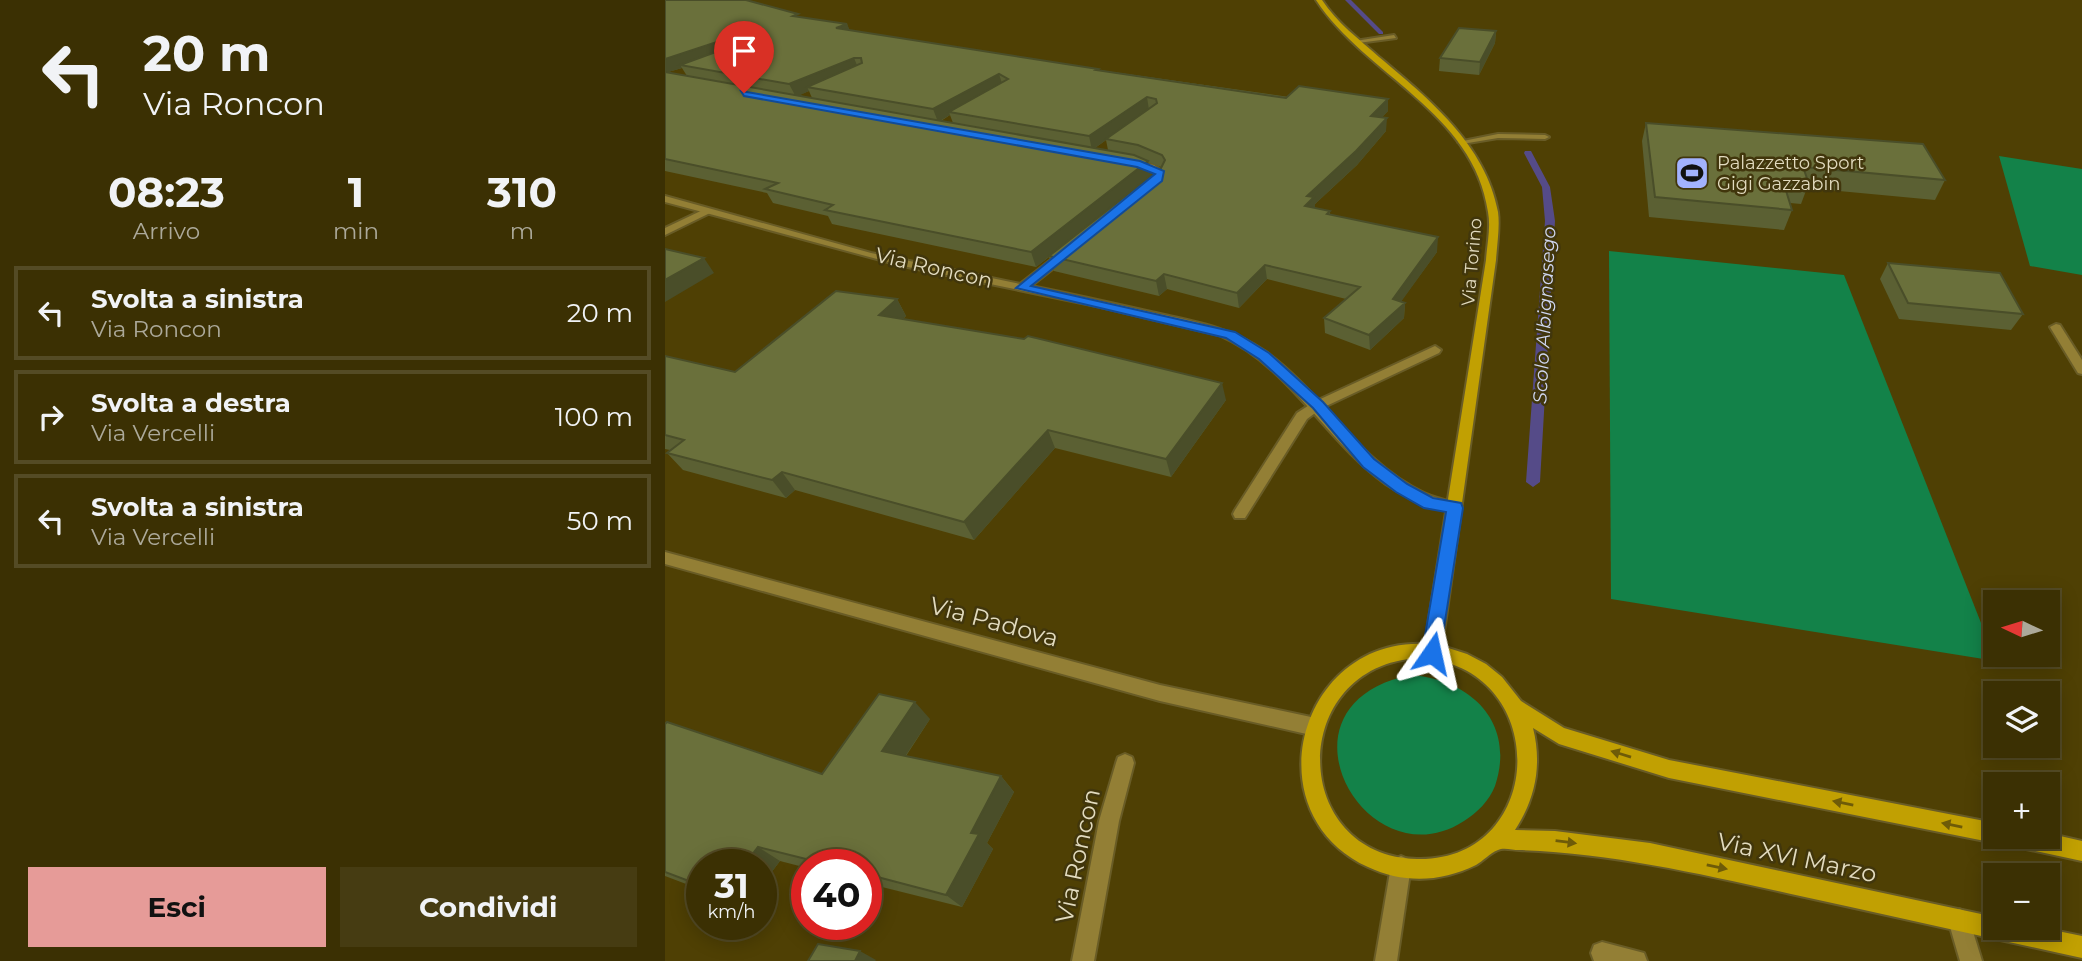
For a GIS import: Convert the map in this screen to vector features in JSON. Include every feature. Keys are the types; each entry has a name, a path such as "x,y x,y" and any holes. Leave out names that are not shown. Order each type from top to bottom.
{"street":[{"name":"Via Torino","path":"1319,0 1358,41 1420,96 1462,142 1483,178 1493,213 1492,260 1455,508"},
{"path":"1358,41 1394,37"},
{"path":"1462,142 1497,136 1545,137"},
{"path":"1117,160 1151,167 1161,173 1159,179 1148,187"},
{"name":"Via Roncon","path":"665,200 932,270 1231,335 1264,356 1318,405 1369,463 1401,488 1430,504 1455,508"},
{"path":"665,232 707,211"},
{"path":"1022,288 1078,243"},
{"path":"2056,327 2082,370"},
{"path":"1240,514 1302,416 1318,405 1435,350"},
{"path":"1432,653 1455,508"},
{"name":"Via Padova","path":"665,558 1160,693 1311,726"},
{"path":"1432,653 1457,660 1479,671 1498,687 1513,706 1526,737 1530,774 1516,816 1498,839 1474,855 1439,866 1401,866 1376,858 1355,846 1337,830 1323,811 1313,790 1308,768 1307,747 1311,726 1322,702 1338,682 1359,666 1383,656 1432,653"},
{"path":"1513,706 1559,735 1669,769 1983,831"},
{"name":"Via Roncon","path":"1083,961 1109,821 1125,763"},
{"name":"Via XVI Marzo","path":"1498,839 1555,841 1650,853 2082,947"},
{"path":"2060,846 2082,851"},
{"path":"1386,961 1401,866"},
{"path":"1959,920 1972,961"},
{"path":"1602,953 1636,961"}],"green space":[{"path":"1999,156 2082,169 2082,275 2030,266"},
{"path":"1609,251 1844,275 1983,628 1983,659 1611,599"},
{"path":"1411,675 1453,686 1470,696 1484,709 1494,725 1499,743 1500,763 1495,786 1486,802 1464,821 1428,834 1394,829 1365,811 1346,783 1337,751 1343,719 1367,692"}],"building":[{"path":"665,0 746,0 798,14 793,16 847,24 836,28 1286,98 1299,86 1388,99 1371,116 1387,118 1307,196 1314,197 1305,206 1330,211 1327,214 1438,237 1393,299 1405,303 1369,335 1324,318 1360,287 1265,265 1237,293 1164,274 1156,281 1049,256 1161,168 1165,160 1162,155 1138,145 1106,139 1157,103 1156,99 1147,97 1089,136 949,112 1008,79 999,74 933,109 807,87 862,63 861,58 854,58 789,84 680,65 743,42 741,34 665,59"},
{"path":"1459,28 1496,31 1480,62 1440,58"},
{"path":"665,72 1134,155 1148,161 1031,252 825,210 833,205 765,189 778,183 665,159"},
{"path":"1646,123 1923,144 1945,180 1803,167 1809,184 1783,181 1792,210 1655,197"},
{"path":"665,249 704,258 665,280"},
{"path":"1888,263 2000,273 2023,314 1908,303"},
{"path":"836,291 897,299 879,315 1024,339 1028,336 1222,383 1166,459 1048,430 964,522 782,472 772,480 667,453 684,440 665,435 665,356 735,372"},
{"path":"879,694 915,702 882,751 1001,776 971,833 979,834 946,895 882,878 882,849 791,849 791,855 777,852 777,849 758,847 686,849 686,880 665,872 667,722 822,774"},
{"path":"818,944 860,951 855,961 808,961"}],"waterway":[{"name":"Scolo Albignasego","path":"1348,0 1381,33"},
{"name":"Scolo Albignasego","path":"1528,153 1546,187 1550,221 1533,482"}],"place":[{"name":"Palazzetto Sport Gigi Gazzabin","path":"1692,173"}],"route":[{"path":"744,93 1140,164 1161,173 1159,179 1022,288 1231,335 1264,356 1318,405 1343,437 1369,463 1401,488 1430,504 1455,508 1432,653"}]}
